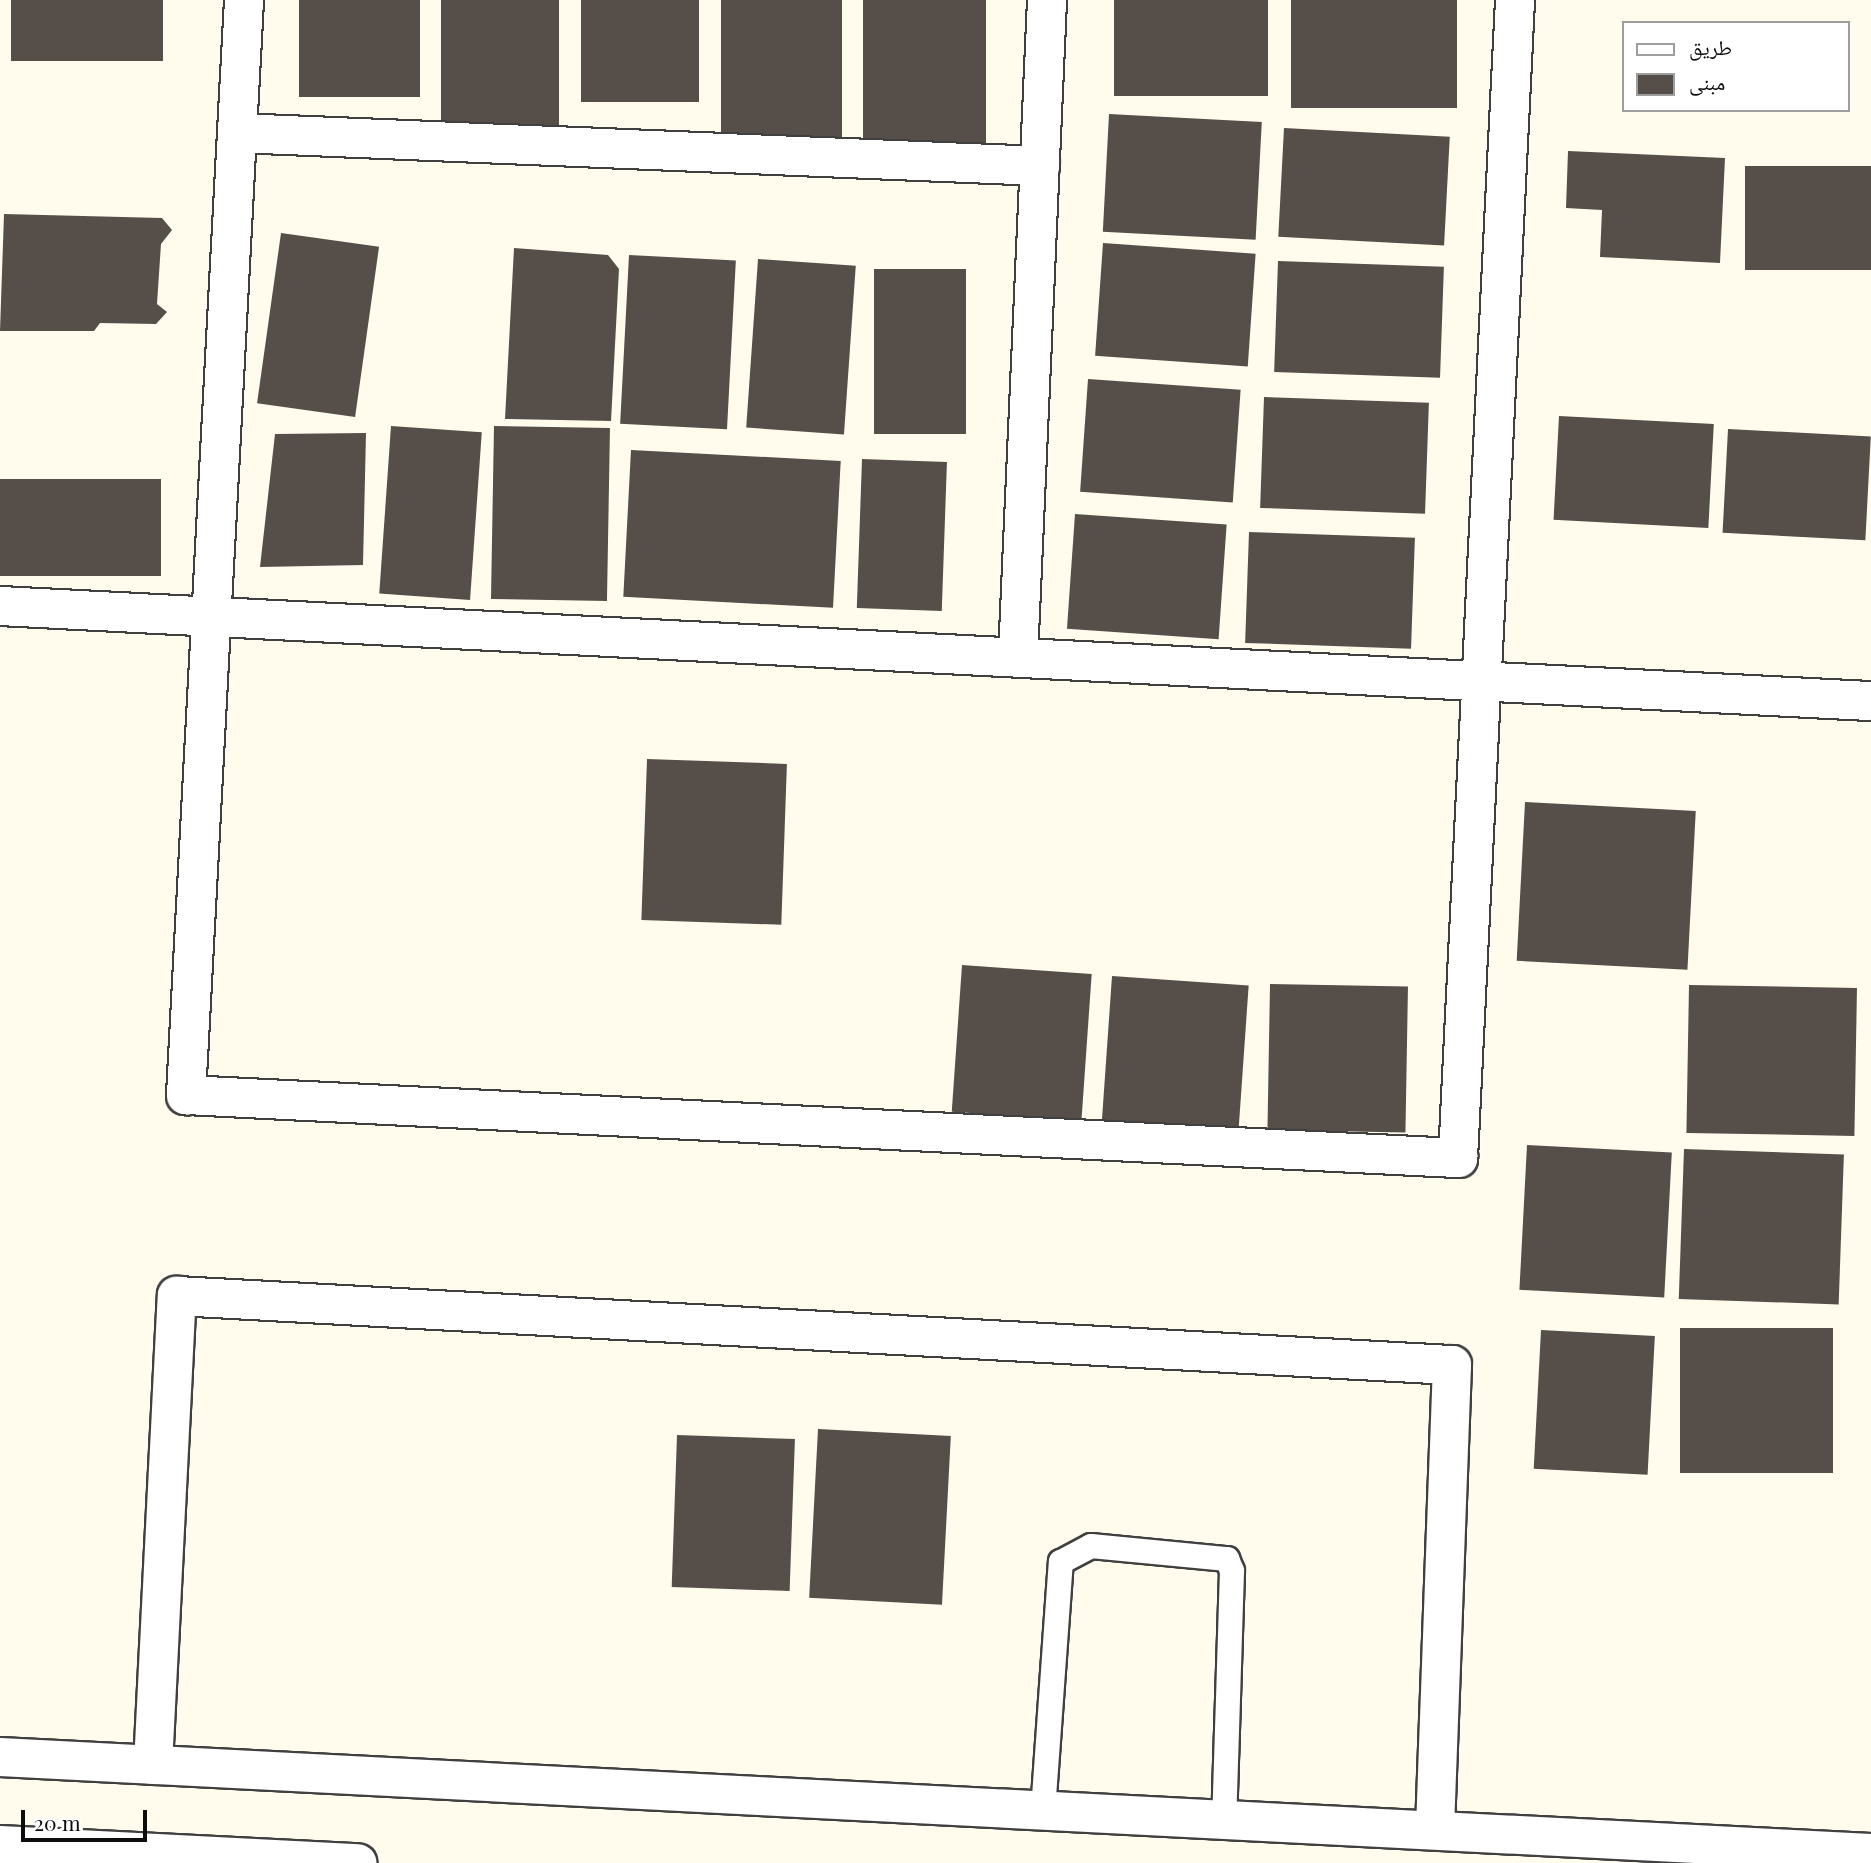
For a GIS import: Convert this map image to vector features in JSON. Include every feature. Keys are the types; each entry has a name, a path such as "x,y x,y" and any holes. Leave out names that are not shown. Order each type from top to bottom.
{"street":[{"path":"244,0 186,1096 1458,1158 1515,0"},
{"path":"1018,657 1047,0"},
{"path":"237,133 1040,166"},
{"path":"0,606 1871,701"},
{"path":"153,1765 177,1296 1452,1365 1435,1830"},
{"path":"0,1757 1871,1853"},
{"path":"0,1845 358,1863"}],"lane":[{"path":"1043,1811 1061,1562 1091,1545 1227,1559 1232,1571 1224,1820"}],"building":[{"path":"11,0 163,0 163,61 11,61"},
{"path":"299,0 420,0 420,97 299,97"},
{"path":"441,0 559,0 559,127 441,127"},
{"path":"581,0 699,0 699,102 581,102"},
{"path":"721,0 842,0 842,144 721,144"},
{"path":"863,0 986,0 986,146 863,146"},
{"path":"1114,0 1268,0 1268,96 1114,96"},
{"path":"1291,0 1457,0 1457,108 1291,108"},
{"path":"1109,114 1262,122 1256,240 1103,232"},
{"path":"1284,128 1450,137 1444,246 1278,237"},
{"path":"1568,151 1725,158 1720,263 1600,257 1602,210 1566,208"},
{"path":"1745,166 1871,166 1871,270 1745,270"},
{"path":"4,214 162,218 172,230 161,244 157,304 167,312 156,324 100,323 94,331 0,331"},
{"path":"281,233 379,247 355,417 257,403"},
{"path":"1103,243 1256,254 1248,366 1095,356"},
{"path":"514,248 608,255 619,269 611,421 505,419"},
{"path":"629,255 736,261 727,429 620,424"},
{"path":"758,259 856,266 844,434 746,428"},
{"path":"1278,261 1444,267 1440,378 1274,372"},
{"path":"874,269 966,269 966,434 874,434"},
{"path":"1088,379 1241,390 1233,502 1080,492"},
{"path":"1264,397 1429,403 1425,514 1260,508"},
{"path":"1559,416 1714,424 1708,528 1554,520"},
{"path":"391,426 482,432 470,600 379,594"},
{"path":"494,426 610,428 607,601 491,599"},
{"path":"1728,429 1871,436 1865,540 1723,533"},
{"path":"366,433 363,565 260,567 275,434"},
{"path":"631,450 841,461 833,608 623,597"},
{"path":"862,459 947,462 942,611 857,608"},
{"path":"0,479 161,479 161,576 0,576"},
{"path":"1075,514 1227,525 1219,639 1067,629"},
{"path":"1249,532 1415,538 1411,649 1245,643"},
{"path":"647,759 787,764 781,925 641,920"},
{"path":"1525,802 1696,811 1687,970 1517,961"},
{"path":"962,965 1092,974 1081,1121 952,1112"},
{"path":"1112,976 1249,986 1239,1129 1102,1120"},
{"path":"1270,984 1408,986 1405,1132 1267,1130"},
{"path":"1689,985 1857,988 1854,1136 1686,1133"},
{"path":"1527,1145 1672,1153 1664,1297 1519,1290"},
{"path":"1684,1149 1844,1155 1839,1304 1679,1299"},
{"path":"1680,1328 1833,1328 1833,1473 1680,1473"},
{"path":"1541,1330 1655,1336 1648,1475 1534,1469"},
{"path":"818,1429 951,1436 942,1605 809,1598"},
{"path":"677,1435 795,1439 790,1591 672,1587"}]}
